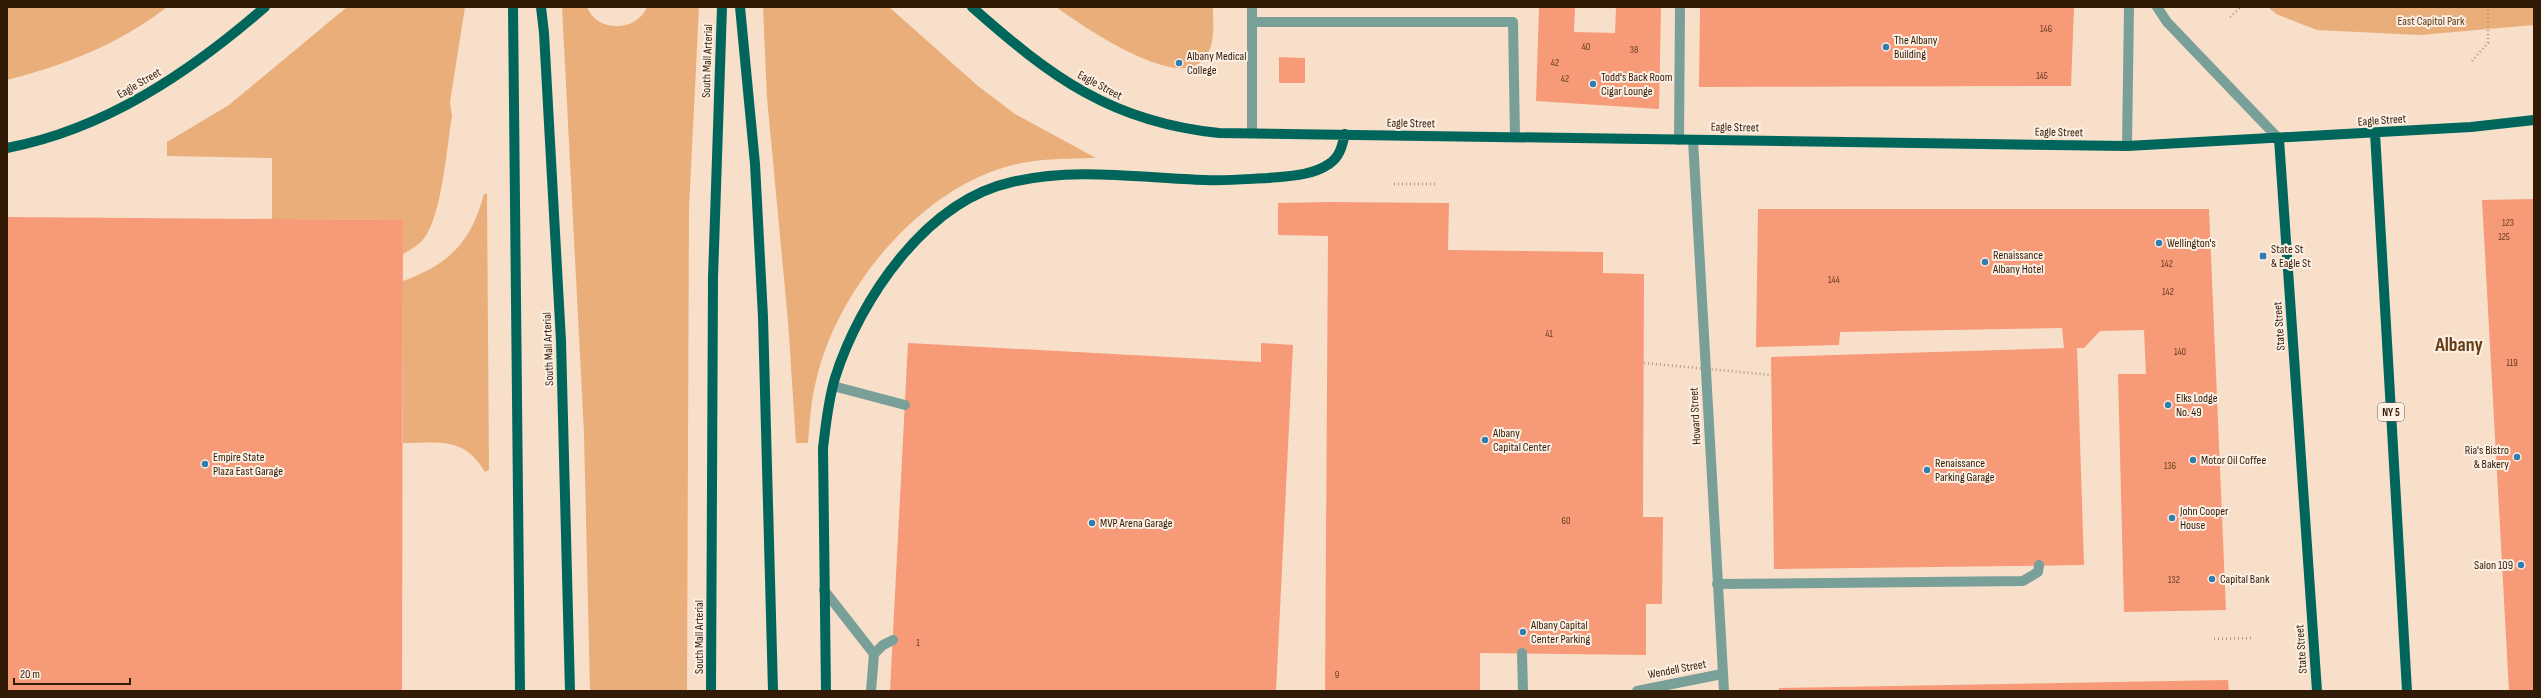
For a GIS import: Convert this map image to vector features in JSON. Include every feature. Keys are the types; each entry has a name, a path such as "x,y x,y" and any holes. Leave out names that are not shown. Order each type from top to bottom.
{"main road":[{"name":"Eagle Street","path":"7,148 66,132 107,116 149,93 192,66 265,7"},
{"path":"513,7 520,691"},
{"name":"South Mall Arterial","path":"540,7 545,41 560,334 570,691"},
{"name":"South Mall Arterial","path":"711,691 713,263 722,7"},
{"path":"740,7 753,132 764,317 773,691"},
{"name":"Eagle Street","path":"972,7 1037,62 1088,96 1116,109 1150,121 1186,130 1252,133 2127,146 2279,139 2471,127 2534,120"},
{"name":"NY 5","path":"2375,133 2407,691"},
{"path":"826,691 823,448 833,386 847,344 882,282 923,233 977,194 1010,182 1049,175 1086,174 1206,180 1284,178 1316,171 1331,164 1341,152 1345,134"},
{"name":"State Street","path":"2279,139 2316,691"}],"street":[{"path":"1252,7 1252,133"},
{"path":"1679,140 1680,7"},
{"path":"2127,146 2129,7"},
{"path":"2157,7 2167,22 2279,139"},
{"path":"1252,22 1513,22 1515,137"},
{"name":"Howard Street","path":"1693,140 1724,691"},
{"path":"833,386 905,405"},
{"path":"1717,584 2023,580 2038,572 2039,565"},
{"path":"824,590 874,654"},
{"path":"871,691 874,654 883,645 893,640"},
{"path":"1522,654 1523,691"},
{"name":"Wendell Street","path":"1638,691 1722,674"}],"path":[{"path":"2230,17 2241,7"},
{"path":"2472,61 2488,43 2488,7"},
{"path":"1394,184 1436,184"},
{"path":"1644,363 1772,375"},
{"path":"2214,639 2252,638"}],"green space":[{"path":"7,7 167,7 130,32 91,52 29,74 7,80"},
{"path":"347,7 465,7 450,102 452,116 446,161 436,212 425,237 415,247 403,254 403,220 272,219 272,158 167,156 167,142 229,105"},
{"path":"562,7 587,7 592,15 599,21 608,25 617,26 626,25 635,21 642,15 647,7 699,7 689,208 687,691 590,691 584,433"},
{"path":"763,7 889,7 978,86 1015,114 1096,158 1041,160 1009,166 976,178 944,197 914,220 887,248 863,278 843,310 828,344 817,377 812,401 808,443 796,443 788,321 767,98"},
{"path":"1056,7 1213,7 1212,42 1203,60 1190,67 1172,67 1151,62 1129,52 1106,40"},
{"name":"East Capitol Park","path":"2268,7 2534,7 2534,25 2420,35 2317,30 2276,14"},
{"path":"484,194 487,194 489,470 485,472 477,460 468,452 459,447 450,444 428,442 403,443 403,281 434,267 446,259 456,249 465,238 472,225 479,211"}],"building":[{"path":"1539,7 1575,7 1574,32 1615,33 1616,7 1661,7 1659,109 1536,101"},
{"name":"The Albany Building","path":"1700,7 2074,7 2071,86 1699,87"},
{"path":"1279,57 1305,58 1305,83 1279,83"},
{"path":"2534,199 2534,691 2509,691 2482,200"},
{"name":"Albany Capital Center","path":"1278,203 1449,203 1448,250 1603,252 1603,273 1644,274 1643,517 1663,517 1662,604 1646,604 1646,655 1480,653 1480,691 1325,691 1328,236 1278,235"},
{"path":"1758,209 2209,209 2226,610 2124,612 2118,374 2146,374 2144,330 2100,331 2084,348 2077,348 2084,565 1774,569 1771,357 2064,348 2062,328 1840,332 1839,345 1756,347"},
{"name":"Empire State Plaza East Garage","path":"7,217 403,220 402,691 7,691"},
{"name":"MVP Arena Garage","path":"908,343 1261,362 1261,343 1293,345 1276,691 890,691"},
{"path":"2228,680 2229,691 1779,691 1779,688"}],"place":[{"name":"The Albany Building","path":"1886,47"},
{"name":"Albany Medical College","path":"1179,63"},
{"name":"Todd's Back Room Cigar Lounge","path":"1593,84"},
{"name":"Wellington's","path":"2159,243"},
{"name":"State St & Eagle St","path":"2263,256"},
{"name":"Renaissance Albany Hotel","path":"1985,262"},
{"name":"Elks Lodge No. 49","path":"2168,405"},
{"name":"Albany Capital Center","path":"1485,440"},
{"name":"Ria's Bistro & Bakery","path":"2517,457"},
{"name":"Motor Oil Coffee","path":"2193,460"},
{"name":"Empire State Plaza East Garage","path":"205,464"},
{"name":"Renaissance Parking Garage","path":"1927,470"},
{"name":"John Cooper House","path":"2172,518"},
{"name":"MVP Arena Garage","path":"1092,523"},
{"name":"Salon 109","path":"2521,565"},
{"name":"Capital Bank","path":"2212,579"},
{"name":"Albany Capital Center Parking","path":"1523,632"}],"district":[{"name":"Albany","path":"2459,344"}]}
